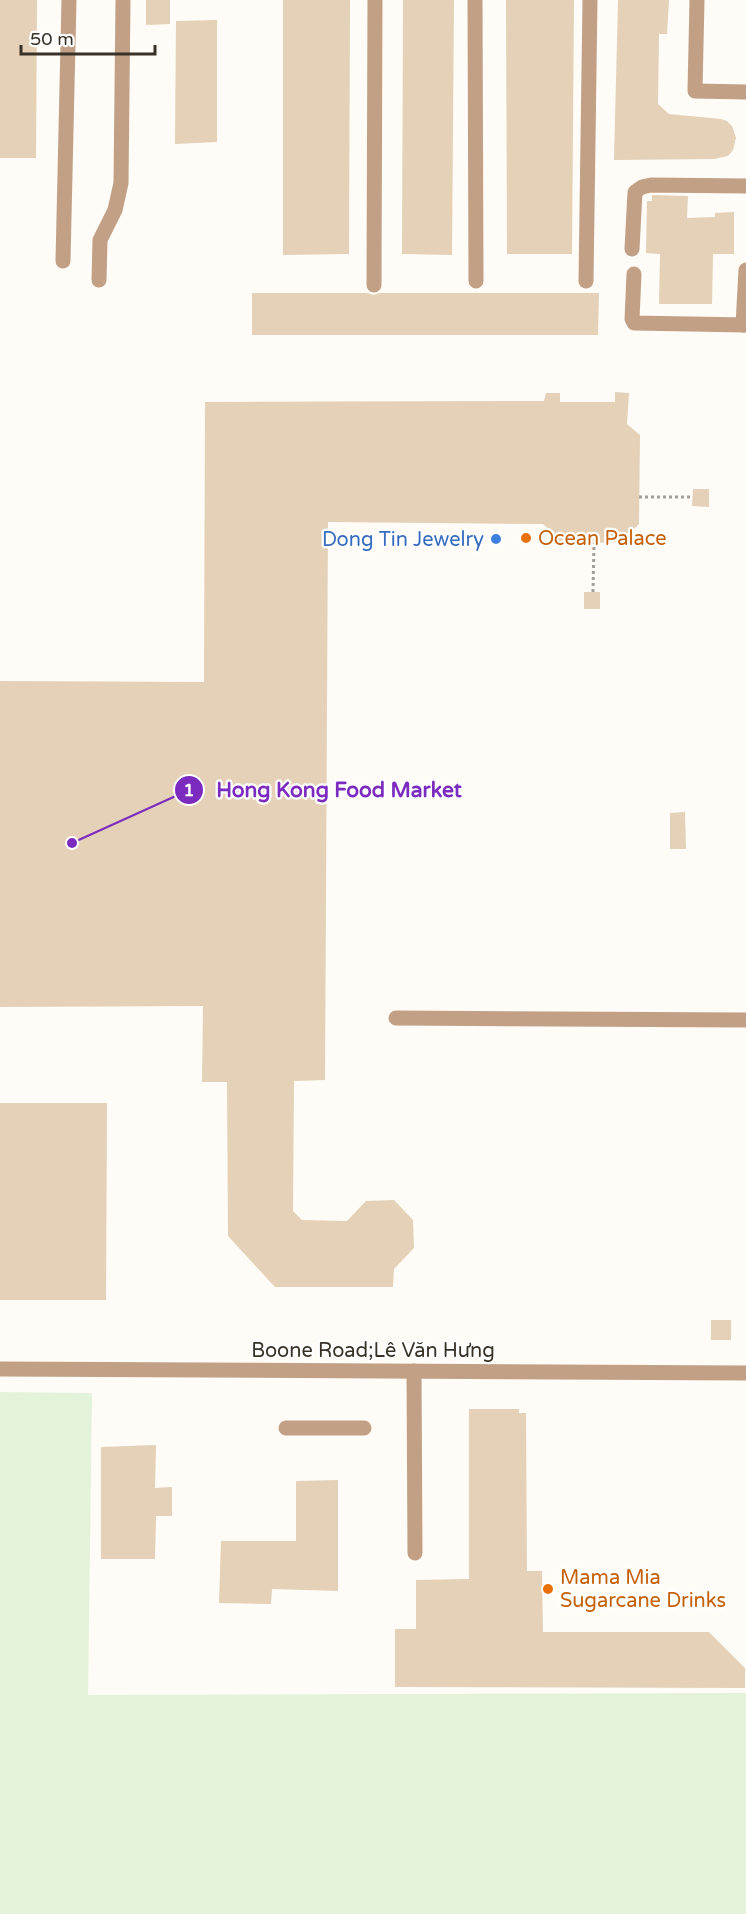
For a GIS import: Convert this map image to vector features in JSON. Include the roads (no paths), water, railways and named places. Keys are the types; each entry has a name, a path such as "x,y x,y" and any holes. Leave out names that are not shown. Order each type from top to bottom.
{"street":[{"path":"63,261 69,0"},
{"path":"99,280 100,240 114,210 122,183 123,0"},
{"path":"374,285 375,0"},
{"path":"475,0 476,281"},
{"path":"586,281 590,0"},
{"path":"697,0 695,91 746,92"},
{"path":"632,249 633,204 635,192 642,187 651,185 746,186"},
{"path":"634,274 632,319 634,323 745,325 746,270"},
{"path":"396,1018 746,1020"},
{"name":"Boone Road;Lê Văn Hưng","path":"0,1369 746,1373"},
{"path":"414,1371 414,1553"},
{"path":"286,1428 364,1428"}],"place":[{"name":"Ocean Palace","path":"526,538"},
{"name":"Dong Tin Jewelry","path":"496,539"},
{"name":"Hong Kong Food Market","path":"72,843"},
{"name":"Mama Mia Sugarcane Drinks","path":"548,1589"}]}
